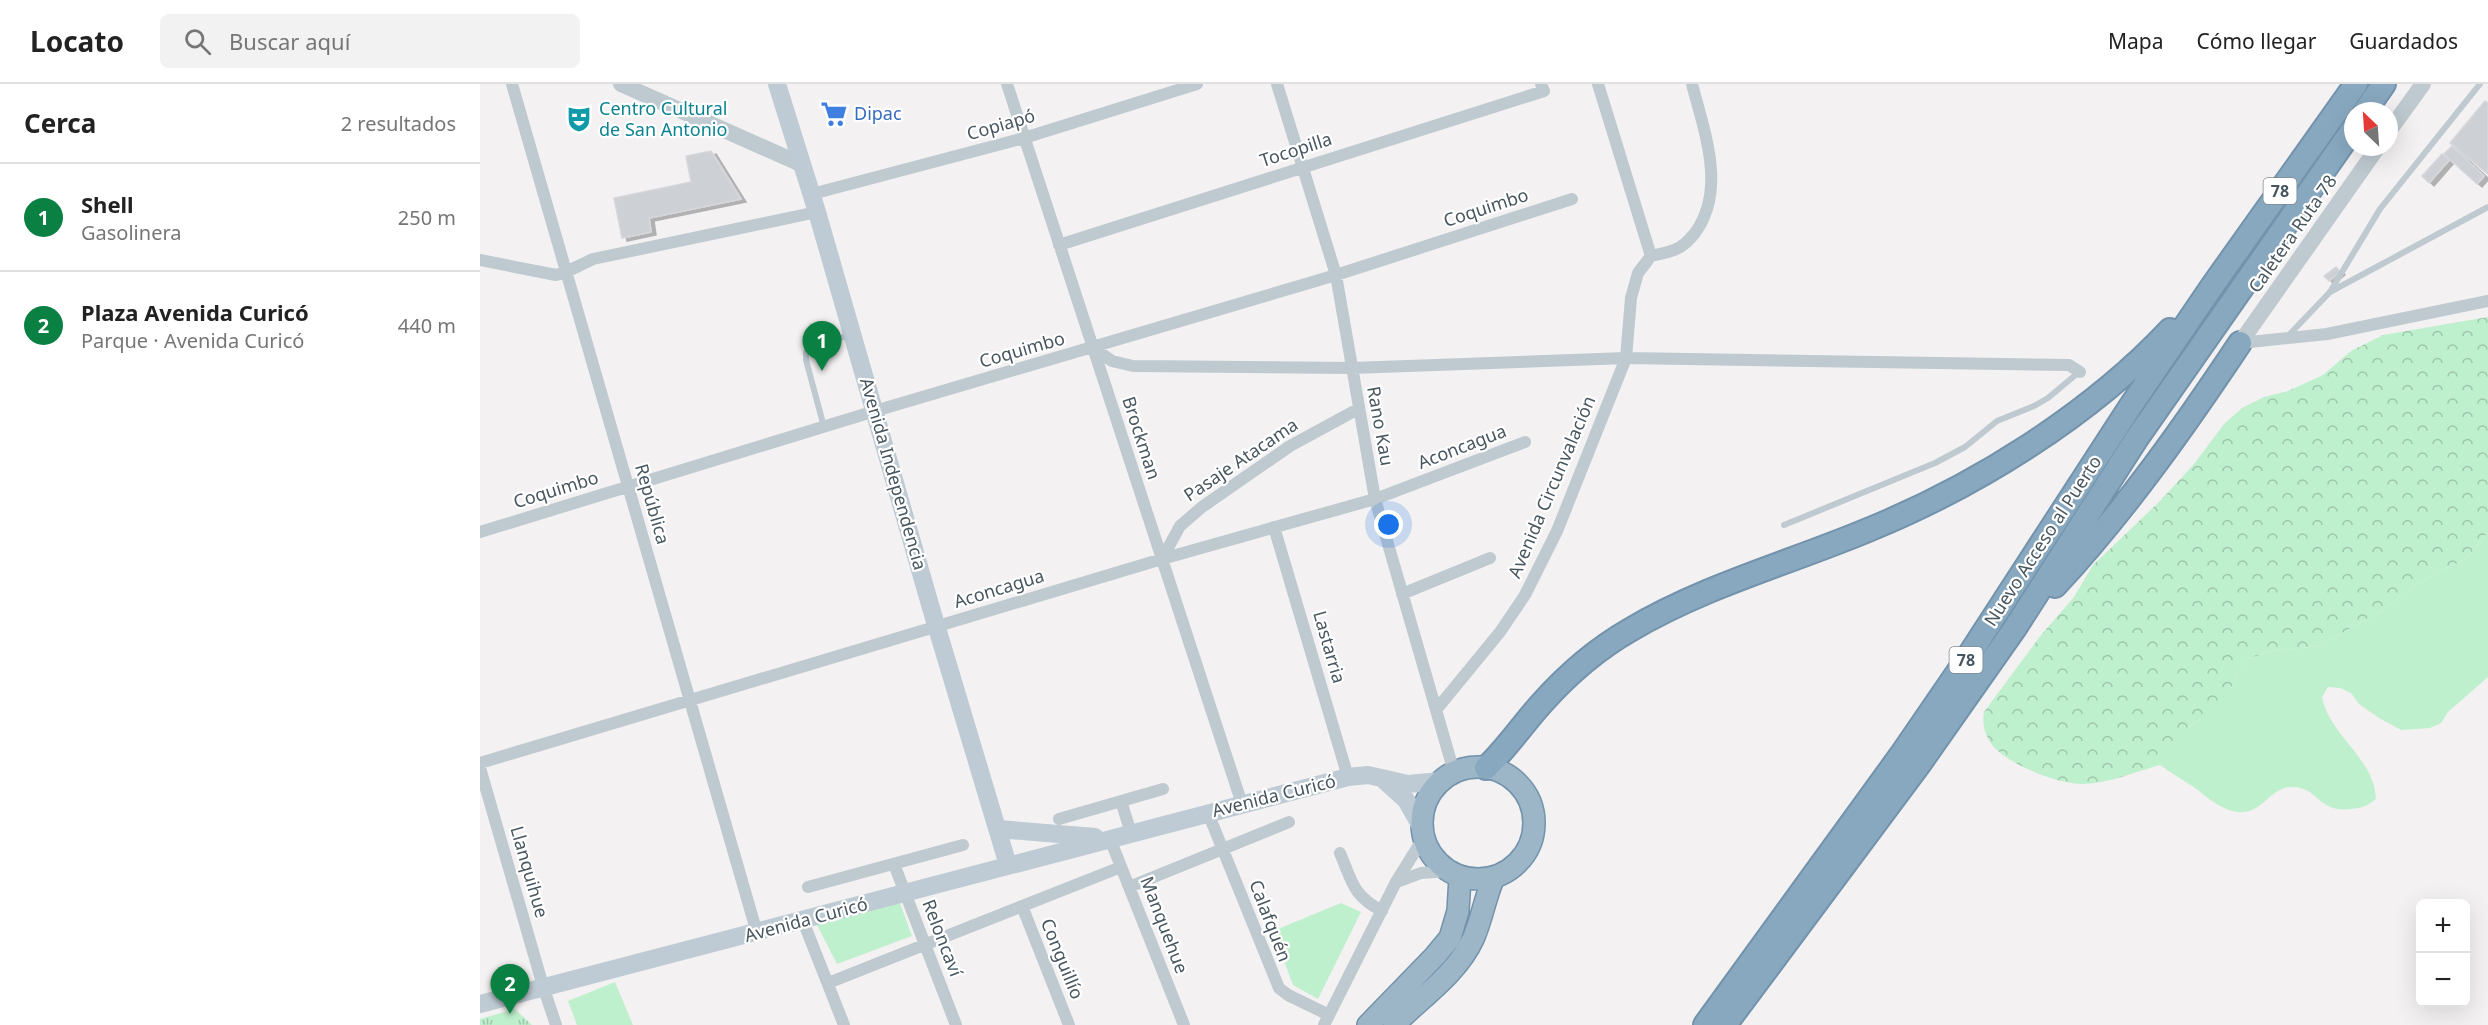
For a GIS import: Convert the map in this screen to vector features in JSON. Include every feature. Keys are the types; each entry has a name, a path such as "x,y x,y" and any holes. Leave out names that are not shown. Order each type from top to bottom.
{"highway":[{"name":"Nuevo Acceso al Puerto","path":"1705,1025 1901,755 2213,285 2356,84"},
{"path":"2371,102 2384,84"},
{"name":"Nuevo Acceso al Puerto","path":"1725,1025 1911,776 2015,628 2137,438 2344,142"},
{"path":"1486,768 1510,744 1560,684 1602,649 1627,632 1682,603 1901,516 1971,480 2044,434 2124,374 2213,285"},
{"path":"2015,628 2068,572 2124,503 2195,409 2240,344"},
{"path":"1475,767 1486,768 1509,776 1519,784 1530,800 1535,819 1533,838 1525,855 1506,872 1494,877 1471,879 1454,874 1432,856 1423,832 1426,802 1448,777 1475,767"},
{"path":"1368,1025 1450,939 1458,911 1454,874"},
{"path":"1394,1025 1465,953 1478,925 1494,877"}],"main road":[{"name":"Avenida Independencia","path":"777,84 853,333 1008,865"},
{"name":"Avenida Curicó","path":"480,1004 1348,777 1368,776 1408,784 1448,777"},
{"path":"1384,780 1406,800 1423,832"},
{"path":"998,829 1110,839"}],"street":[{"name":"República","path":"512,84 757,933"},
{"path":"621,84 803,165"},
{"name":"Brockman","path":"1007,84 1242,804"},
{"name":"Copiapó","path":"480,260 556,275 593,259 814,203 1197,84"},
{"name":"Rano Kau","path":"1277,84 1336,275 1375,499 1436,710 1448,777"},
{"path":"1598,84 1651,256 1674,250 1689,242 1703,222 1711,198 1710,161 1692,84"},
{"path":"2398,119 2423,84"},
{"name":"Tocopilla","path":"1059,245 1542,88"},
{"name":"Caletera Ruta 78","path":"2240,344 2372,156"},
{"name":"Coquimbo","path":"480,532 875,411 1336,275 1572,199"},
{"name":"Avenida Circunvalación","path":"1436,710 1500,632 1525,595 1557,531 1626,358 1631,298 1638,273 1651,256"},
{"path":"2240,344 2327,334 2488,301"},
{"path":"1093,348 1112,361 1133,366 1352,368 1626,358 2069,365 2080,372"},
{"name":"Pasaje Atacama","path":"1162,559 1180,526 1210,501 1290,446 1358,409"},
{"name":"Aconcagua","path":"480,763 1162,559 1375,499 1525,442"},
{"name":"Lastarria","path":"1274,527 1348,777"},
{"path":"1402,594 1490,558"},
{"name":"Llanquihue","path":"480,768 556,1025"},
{"path":"1059,819 1163,789"},
{"path":"1121,801 1131,833"},
{"name":"Calafquén","path":"1208,813 1279,988 1327,1020"},
{"name":"Avenida Curicó","path":"1129,887 1289,822"},
{"path":"1327,1020 1423,832"},
{"name":"Manquehue","path":"1110,839 1184,1025"},
{"name":"Avenida Curicó","path":"808,887 963,845"},
{"path":"1340,853 1359,896 1382,911"},
{"name":"Reloncaví","path":"894,864 956,1025"},
{"path":"828,983 1121,867"},
{"path":"1396,882 1420,873 1454,874"},
{"name":"Conguillío","path":"1022,906 1069,1025"},
{"path":"803,921 844,1025"}],"lane":[{"path":"2285,340 2330,292 2380,209 2480,84"},
{"path":"2330,292 2488,207"},
{"path":"824,427 806,360 806,352 816,346 853,333"},
{"path":"1784,525 1935,464 1965,447 1997,421 2048,398 2080,372"}],"green space":[{"path":"2488,317 2488,532 2471,553 2460,562 2437,572 2407,591 2384,609 2319,646 2272,651 2250,658 2238,670 2231,688 2231,702 2198,720 2180,734 2172,742 2160,765 2103,782 2074,783 2036,773 2011,760 1993,746 1985,730 1984,712 2041,635 2074,597 2093,565 2160,501 2194,464 2224,424 2242,408 2264,397 2288,391 2323,375 2351,351 2383,335"},
{"path":"2488,532 2488,677 2448,712 2441,723 2430,728 2401,730 2379,718 2359,704 2351,693 2340,688 2328,687 2322,697 2334,724 2368,771 2376,799 2358,808 2332,808 2303,789 2288,787 2279,790 2250,811 2233,811 2217,804 2160,765 2164,753 2178,734 2199,720 2231,688 2238,670 2250,658 2272,651 2319,646 2384,609 2437,572 2460,562 2471,553"},
{"path":"900,903 912,936 837,964 816,923"},
{"path":"1341,903 1361,912 1318,999 1293,985 1273,931"},
{"path":"615,982 633,1025 577,1025 568,1001"},
{"path":"515,1009 532,1025 480,1025 480,1019"}],"building":[{"path":"2485,101 2488,103 2488,174 2450,143"},
{"path":"2452,146 2484,176 2477,184 2444,154"},
{"path":"711,151 741,199 649,218 651,232 622,238 614,198 691,182 686,156"},
{"path":"2442,154 2449,160 2429,183 2422,176"},
{"path":"2336,267 2340,272 2329,281 2324,276"}],"place":[{"name":"Dipac","path":"834,114"},
{"name":"Centro Cultural de San Antonio","path":"579,119"},
{"name":"Shell","path":"822,371"},
{"name":"Plaza Avenida Curicó","path":"510,1014"}]}
